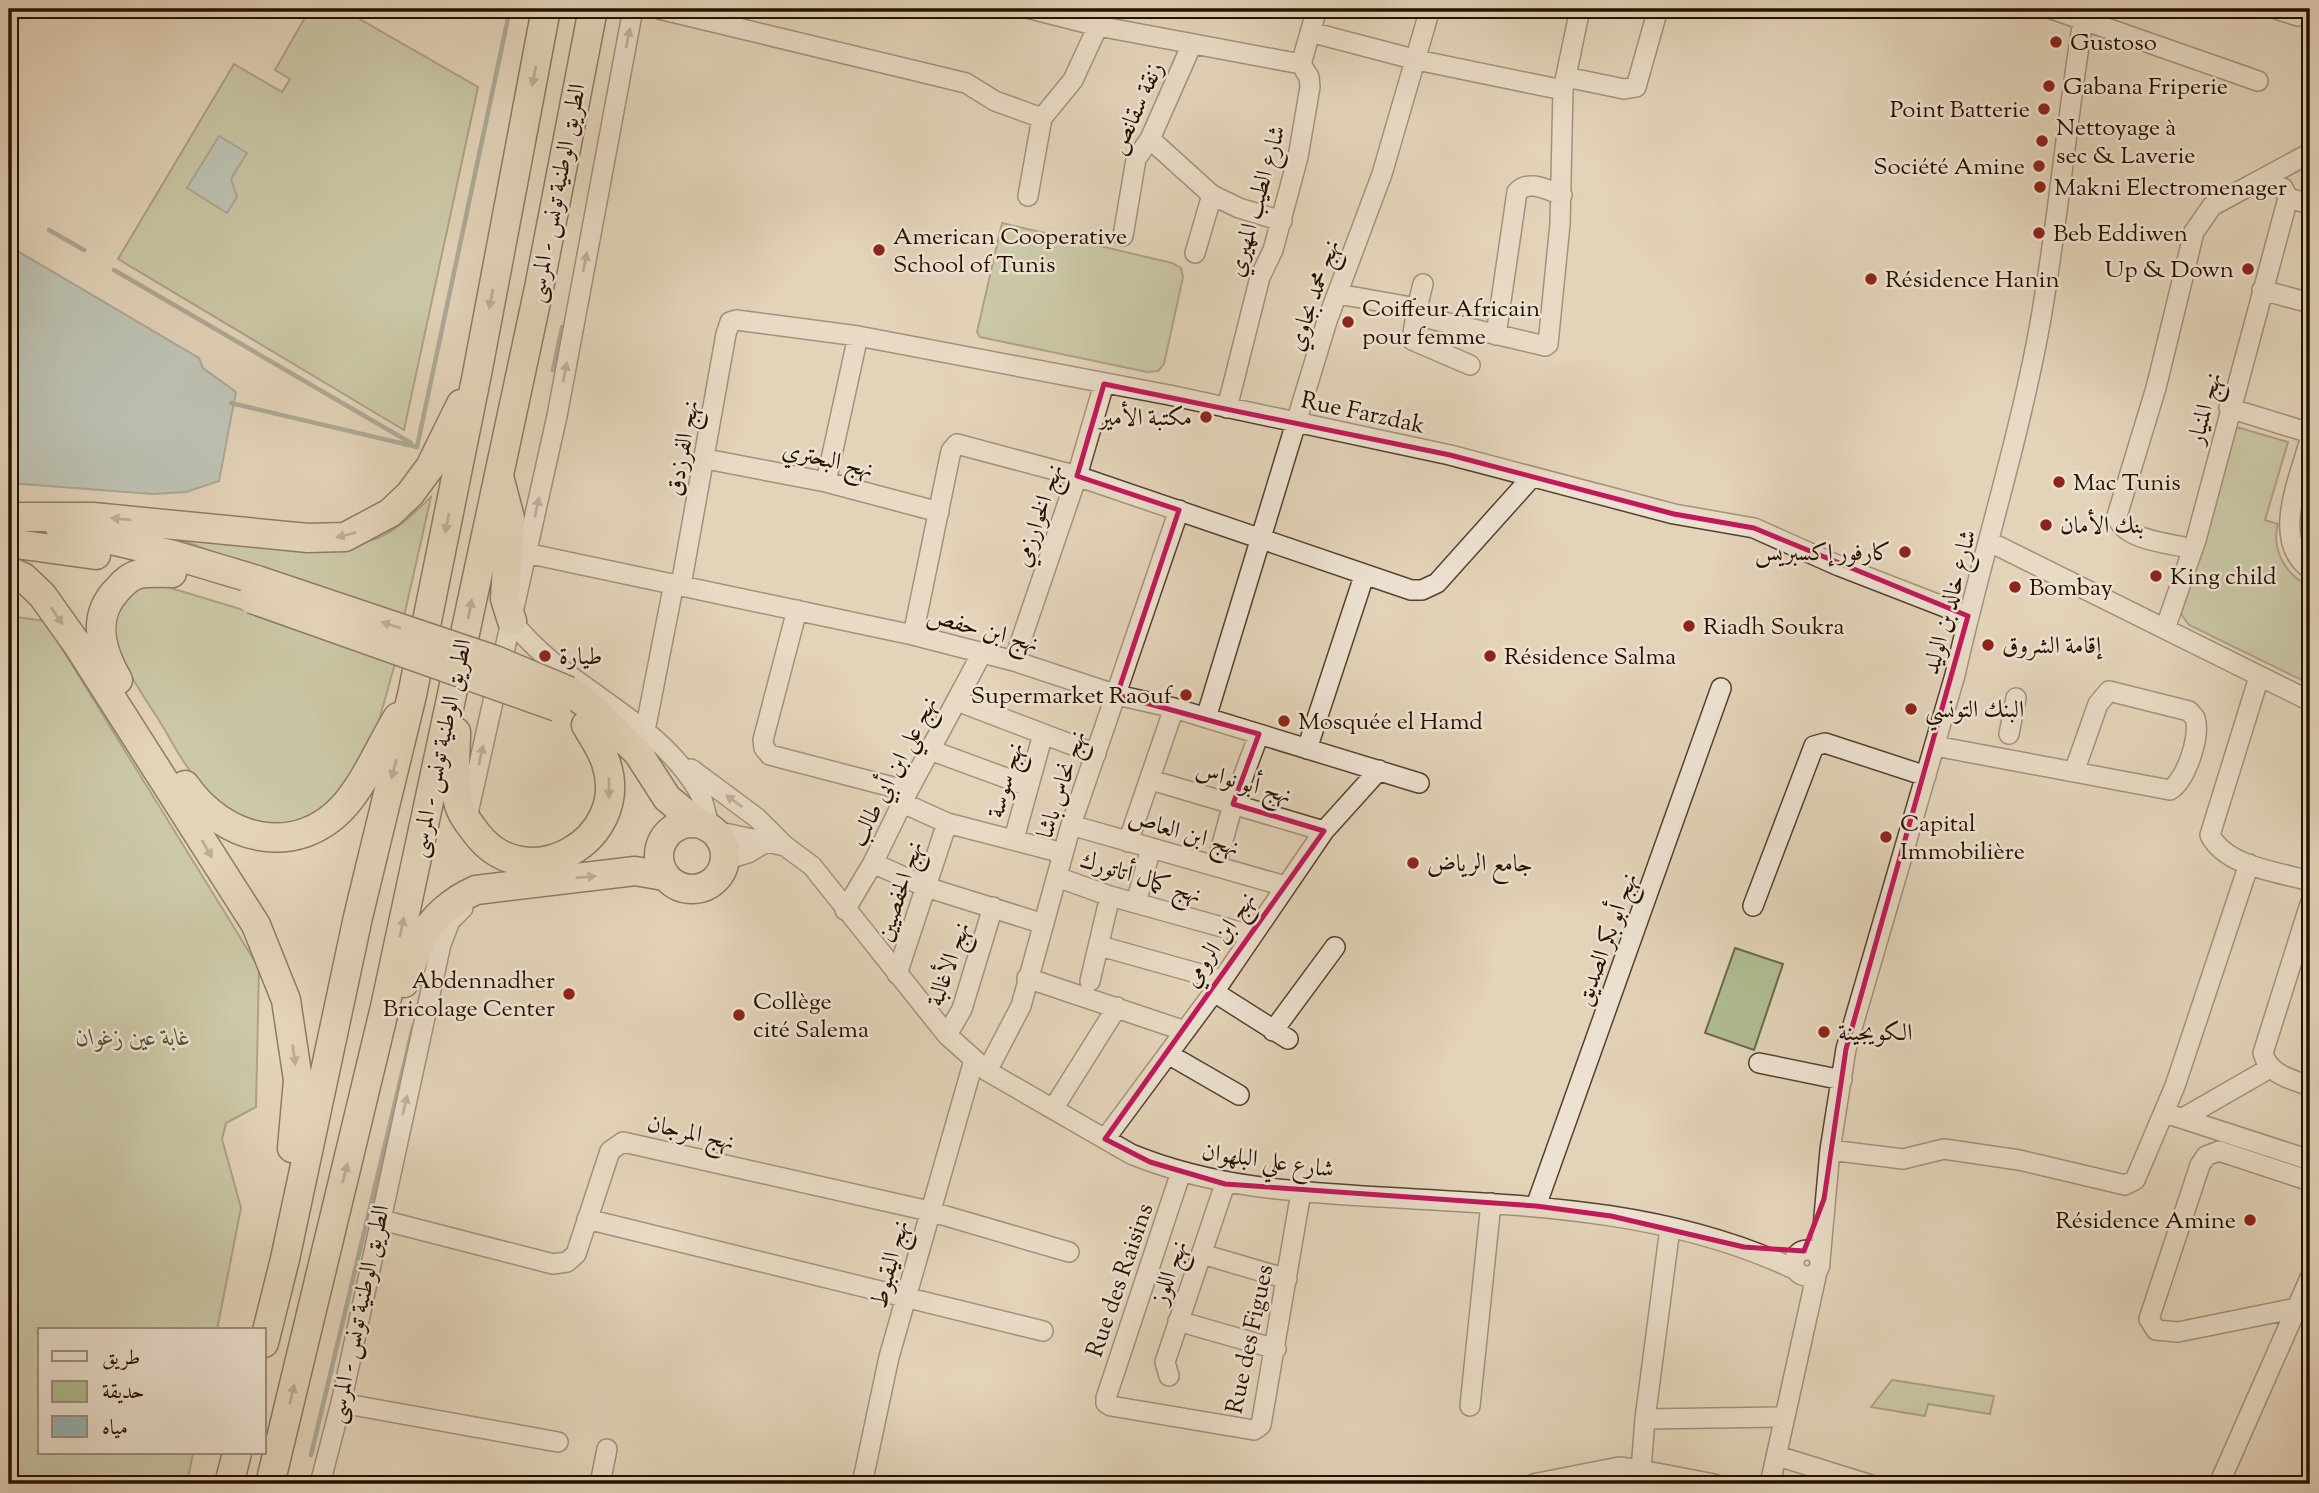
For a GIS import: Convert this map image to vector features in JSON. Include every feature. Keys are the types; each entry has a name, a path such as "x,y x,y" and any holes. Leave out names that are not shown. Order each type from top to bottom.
{"highway":[{"name":"الطريق الوطنية تونس - المرسى","path":"266,1335 285,1259 358,917 412,695 477,374 546,9"},
{"name":"الطريق الوطنية تونس - المرسى","path":"270,1484 385,1007 539,288 593,9"},
{"path":"10,526 93,517 308,538 345,537 390,513 420,483 477,374"},
{"path":"498,473 510,518 505,599 512,621"},
{"path":"10,526 85,552 254,590 495,660 563,699 593,709 638,753 667,798 707,826 725,849 721,873 712,883 700,888 674,885 664,876 659,864 658,850 663,838 672,828 684,823 707,826"},
{"path":"10,526 170,554 254,590"},
{"path":"9,571 23,577 42,595 104,683 134,736 256,925 274,964 286,1000 298,1080 285,1259"},
{"path":"172,573 138,574 125,581 112,596 100,628 103,651 141,720 190,793 212,816 242,833 254,838 295,834 322,824 334,816 360,785 412,695"},
{"path":"454,690 457,796 466,822 494,850 523,862 550,861 575,851 591,838 608,803 610,782 606,763 586,725 563,699"},
{"path":"586,725 598,730 628,766 651,805 663,838"},
{"path":"385,1007 395,998 408,975 421,940 435,918 461,896 476,890 635,872 664,876"},
{"path":"229,1484 237,1454"}],"street":[{"name":"الطريق الوطنية تونس - المرسى","path":"466,822 557,416 633,9"},
{"path":"659,9 966,83 995,101 1042,118"},
{"path":"1031,9 1055,12 1098,26 1301,64"},
{"name":"شارع الطيب المهيري","path":"1227,408 1260,277 1282,221 1298,157 1310,87 1309,77 1301,64 1317,9"},
{"name":"نهج محمد بجاوي","path":"1206,718 1338,294 1382,174 1430,9"},
{"path":"1338,294 1424,313 1496,335 1545,346 1548,344 1562,195 1564,84 1580,9"},
{"path":"1310,32 1417,60 1564,84 1624,89 1636,87 1658,9"},
{"path":"2052,9 2084,14 2258,81"},
{"path":"2276,9 2298,16"},
{"name":"شارع خالد بن الوليد","path":"1770,1484 1802,1335 1812,1304 1806,1263 1824,1199 1842,1080 1864,982 1935,746 1990,542 2037,339 2084,14"},
{"path":"1028,196 1042,118 1073,80 1098,26"},
{"name":"زنقة سقانص","path":"1123,236 1136,159 1150,139 1192,44"},
{"path":"1150,139 1212,195 1239,208 1282,221"},
{"path":"2193,549 2130,533 2120,526 2116,516 2156,388 2194,232 2212,206 2310,153"},
{"path":"2274,174 2288,198 2310,204"},
{"path":"1496,335 1517,192 1525,185 1532,185 1562,195"},
{"path":"1195,253 1212,195"},
{"name":"نهج المنيار","path":"2165,629 2193,549 2288,198"},
{"path":"1423,284 1424,313 1412,340 1470,365"},
{"path":"2262,290 2310,303"},
{"name":"Rue Farzdak","path":"732,320 858,336 1227,408 1450,455 1674,514 1754,528 1839,566 1968,616"},
{"name":"نهج الفرزدق","path":"645,730 706,458 726,334 732,320"},
{"path":"826,482 858,336"},
{"name":"نهج الخوارزمي","path":"1014,661 1077,476 1104,384"},
{"path":"2229,408 2310,433"},
{"path":"2310,439 2289,539 2296,555 2310,569"},
{"path":"913,635 951,451 957,444 1077,476 1410,590 1422,590 1437,583 1532,477"},
{"name":"نهج البحتري","path":"706,458 826,482 939,512"},
{"name":"نهج نحاس باشا","path":"980,1065 1021,1006 1071,825 1179,510"},
{"path":"1990,542 2310,701"},
{"name":"نهج ابن حفص","path":"526,553 913,635 1014,661 1117,695 1174,708 1419,783"},
{"path":"1307,749 1364,576"},
{"path":"797,610 763,740 764,748 770,755 905,797 947,823 1063,853"},
{"path":"512,621 544,657 645,730 679,761 757,818 777,843"},
{"name":"نهج علي ابن أبي طالب","path":"845,910 873,863 982,653"},
{"path":"2259,677 2210,835 2215,845 2225,853 2249,864 2310,881"},
{"name":"نهج أبو بكر الصديق","path":"1536,1206 1721,688"},
{"path":"1935,746 2170,790 2182,780 2196,734 2195,718 2189,712 2109,691 2098,704 2074,772"},
{"path":"2009,734 2016,698"},
{"path":"957,701 1096,754"},
{"path":"1128,842 1174,708"},
{"name":"نهج سوسة","path":"1014,839 1043,734"},
{"path":"1216,866 1233,804 1259,734"},
{"path":"1753,906 1814,746 1825,743 1926,776"},
{"path":"930,750 1028,786"},
{"path":"679,761 699,791 707,826 777,843"},
{"name":"نهج ابن الرومي","path":"1105,1139 1218,986 1251,934 1324,831 1379,770"},
{"name":"نهج أبو نواس","path":"1150,780 1324,831"},
{"name":"نهج الحفصيين","path":"897,974 947,823"},
{"name":"نهج ابن العاص","path":"1071,825 1285,886"},
{"path":"725,860 777,843"},
{"name":"شارع علي البلهوان","path":"777,843 824,878 845,910 947,1035 980,1065 1130,1154 1225,1184 1301,1192 1536,1206 1670,1228 1806,1263"},
{"path":"1136,903 1151,848"},
{"path":"873,863 926,887 1044,925"},
{"path":"1830,1150 1903,1160 1944,1149 2019,1160 2125,1185 2135,1180 2174,1115 2249,864"},
{"name":"نهج كمال أتاتورك","path":"1057,877 1110,896 1251,934"},
{"name":"الطريق الوطنية تونس - المرسى","path":"320,1484 341,1403 378,1219 445,931 463,908 505,887"},
{"path":"1090,981 1110,896"},
{"path":"2310,904 2263,1054 2270,1068 2310,1086"},
{"name":"نهج الأغالبة","path":"947,1035 962,1009 993,907"},
{"path":"1100,946 1218,986 1280,1035 1335,947"},
{"path":"1027,978 1185,1031"},
{"path":"1053,1109 1117,1007"},
{"path":"1168,1054 1239,1095"},
{"path":"1759,1063 1842,1080"},
{"name":"نهج اليقبوط","path":"862,1484 889,1357 929,1211 980,1065"},
{"path":"2174,1115 2270,1068"},
{"path":"2174,1115 2310,1160"},
{"name":"نهج المرجان","path":"378,1219 553,1264 567,1262 576,1254 610,1151 623,1142 929,1211 1069,1252"},
{"path":"2297,1308 2178,1332 2156,1330 2149,1319 2200,1165 2206,1156 2219,1151 2310,1181"},
{"name":"Rue des Raisins","path":"1107,1403 1106,1398 1181,1172"},
{"name":"نهج اللوز","path":"1169,1376 1165,1363 1225,1184"},
{"name":"Rue des Figues","path":"1107,1403 1254,1430 1261,1425 1301,1192"},
{"path":"1470,1406 1491,1203"},
{"path":"587,1219 906,1295 1043,1331"},
{"path":"1641,1470 1670,1228"},
{"path":"1202,1254 1287,1279"},
{"path":"2219,1484 2310,1278"},
{"path":"1178,1321 1276,1349"},
{"path":"341,1403 558,1442"},
{"path":"1645,1419 1785,1417"},
{"path":"600,1484 607,1449"},
{"path":"1777,1456 1868,1484"},
{"path":"1533,1484 1619,1467 1714,1484"}],"highlighted area":[{"path":"1104,384 1450,455 1674,514 1754,528 1968,616 1846,1049 1824,1199 1804,1251 1744,1247 1611,1216 1536,1206 1225,1184 1150,1162 1105,1139 1324,831 1233,804 1259,734 1117,695 1179,510 1077,476"}],"green space":[{"path":"310,9 342,9 478,87 404,430 118,259 234,64 282,92 290,79 275,70"},
{"path":"1002,223 1172,263 1181,268 1183,277 1164,364 1158,371 1147,372 980,337 977,332"},
{"path":"2233,426 2288,442 2265,520 2278,524 2277,543 2287,569 2301,582 2310,586 2310,684 2189,625 2181,614"},
{"path":"431,497 403,621 181,540 314,546 363,542 394,529"},
{"path":"161,585 276,620 395,664 372,741 358,770 333,800 315,813 297,821 278,824 259,822 240,816 221,805 197,781 135,682 116,641 115,616 125,600 138,586"},
{"name":"غابة عين زغوان","path":"9,616 45,621 259,968 256,1107 226,1123 222,1139 241,1208 217,1328 38,1328 38,1454 193,1454 187,1484 9,1484"},
{"path":"1735,948 1783,964 1754,1050 1705,1033"},
{"path":"1892,1380 1994,1396 1990,1414 1928,1404 1925,1416 1871,1407"}],"water":[{"path":"219,136 247,153 231,179 237,197 227,213 187,188"},
{"path":"9,246 199,358 203,368 236,392 219,481 186,492 153,494 9,483"}],"waterway":[{"path":"417,447 510,9"},
{"path":"49,230 84,250"},
{"path":"114,270 411,443"},
{"path":"553,370 562,327"},
{"path":"231,403 417,447"},
{"path":"311,1455 413,1027"}],"place":[{"name":"Gustoso","path":"2056,42"},
{"name":"Gabana Friperie","path":"2049,86"},
{"name":"Point Batterie","path":"2044,109"},
{"name":"Nettoyage à sec & Laverie","path":"2042,141"},
{"name":"Société Amine","path":"2039,166"},
{"name":"Makni Electromenager","path":"2040,187"},
{"name":"Beb Eddiwen","path":"2039,233"},
{"name":"American Cooperative School of Tunis","path":"879,250"},
{"name":"Up & Down","path":"2248,269"},
{"name":"Résidence Hanin","path":"1871,279"},
{"name":"Coiffeur Africain pour femme","path":"1348,322"},
{"name":"مكتبة الأمير","path":"1206,417"},
{"name":"Mac Tunis","path":"2059,482"},
{"name":"بنك الأمان","path":"2046,525"},
{"name":"كارفور إكسبريس","path":"1905,552"},
{"name":"King child","path":"2156,576"},
{"name":"Bombay","path":"2015,587"},
{"name":"Riadh Soukra","path":"1689,626"},
{"name":"إقامة الشروق","path":"1988,645"},
{"name":"طيارة","path":"545,656"},
{"name":"Résidence Salma","path":"1490,656"},
{"name":"Supermarket Raouf","path":"1186,695"},
{"name":"البنك التونسي","path":"1911,709"},
{"name":"Mosquée el Hamd","path":"1284,721"},
{"name":"Capital Immobilière","path":"1886,837"},
{"name":"جامع الرياض","path":"1413,863"},
{"name":"Abdennadher Bricolage Center","path":"569,994"},
{"name":"Collège cité Salema","path":"739,1015"},
{"name":"الكويجينة","path":"1824,1032"},
{"name":"Résidence Amine","path":"2250,1220"}]}
